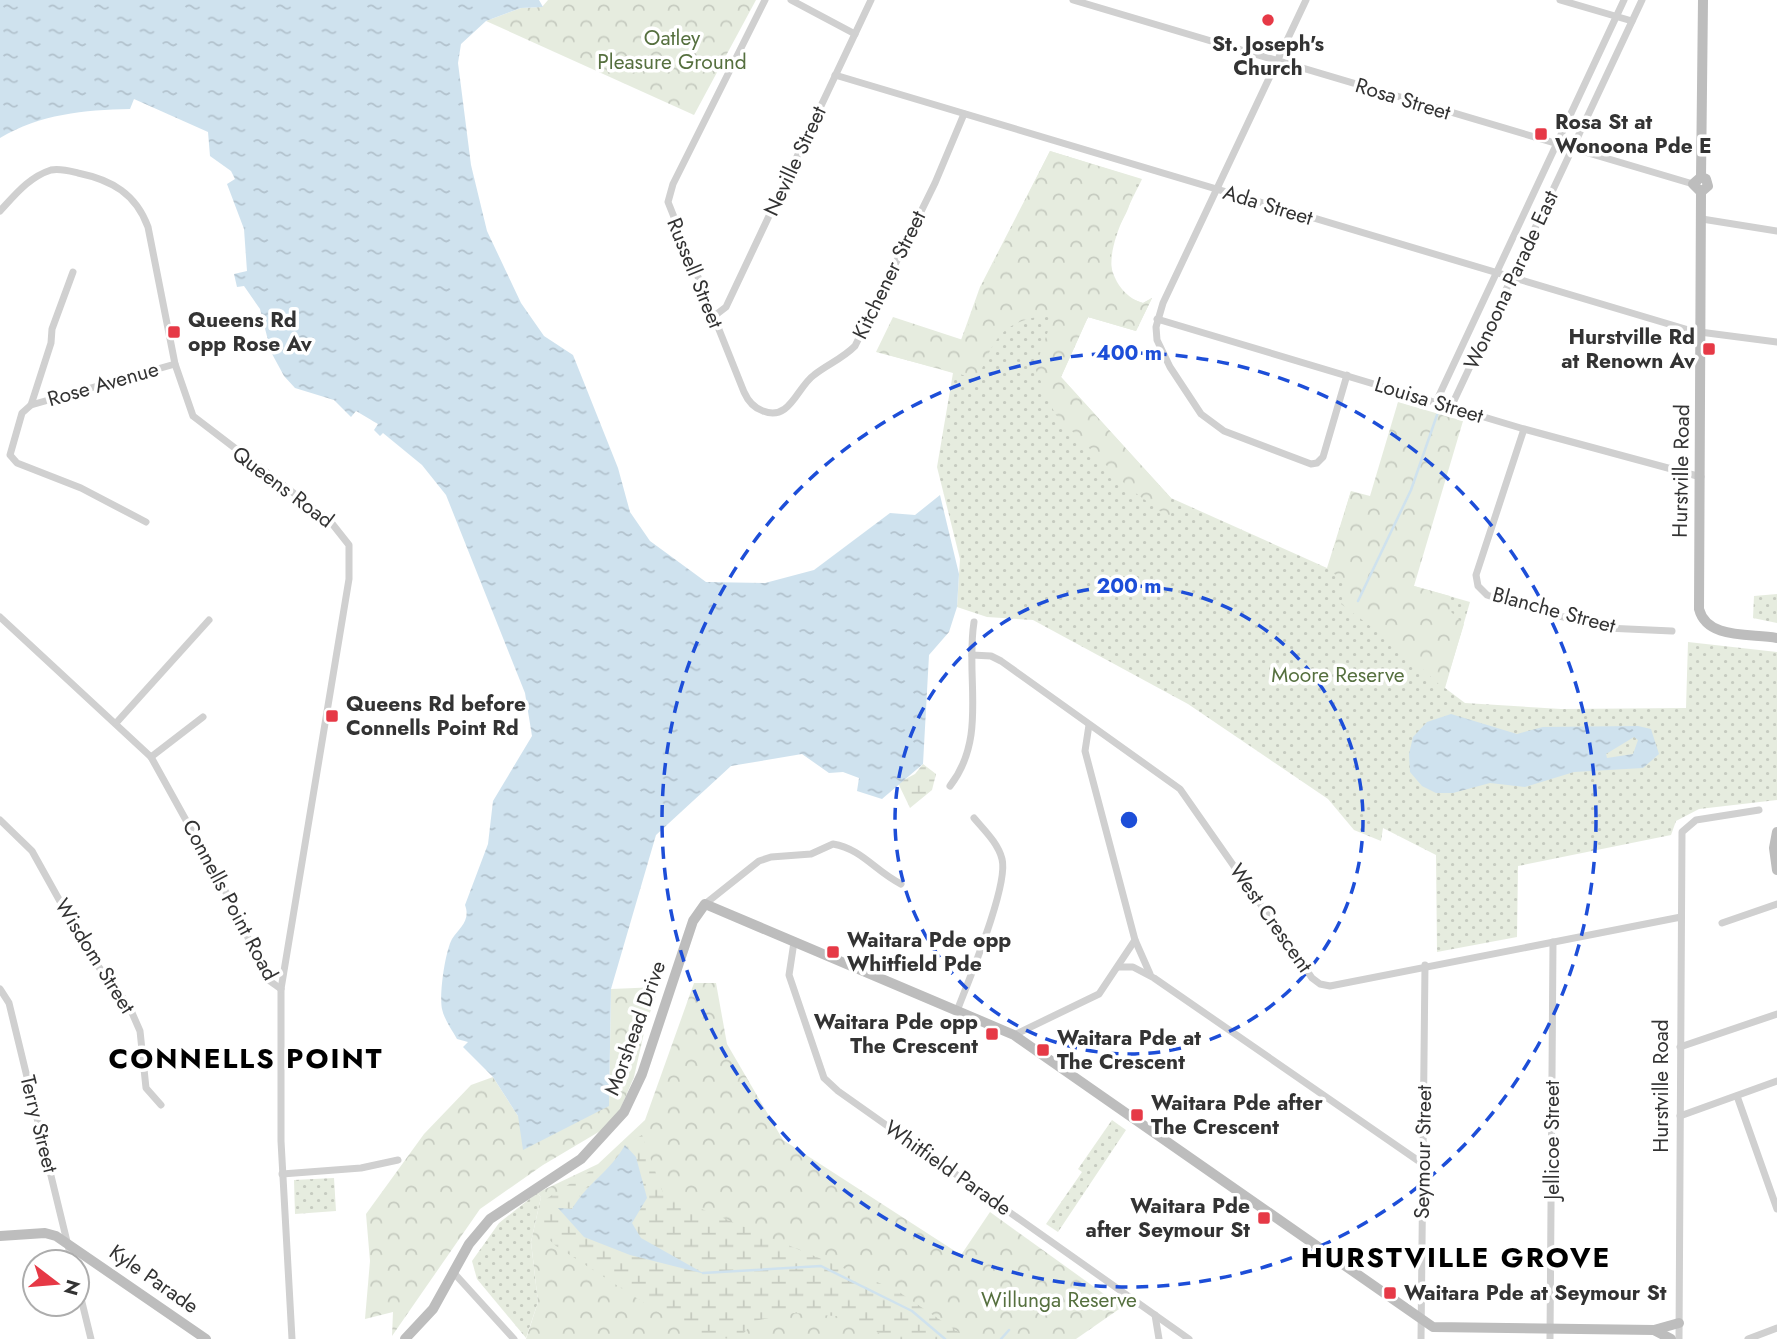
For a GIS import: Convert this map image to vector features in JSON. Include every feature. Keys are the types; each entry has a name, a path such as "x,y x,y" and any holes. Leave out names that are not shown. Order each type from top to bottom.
{"street":[{"name":"Russell Street","path":"765,0 669,196 669,208 747,398 762,411 781,412"},
{"path":"791,0 855,34"},
{"name":"Neville Street","path":"713,317 726,307 871,0"},
{"name":"Rosa Street","path":"1073,0 1693,184"},
{"path":"1306,0 1157,319 1156,337 1170,367 1205,419 1235,436 1307,463 1315,464 1323,457 1347,375"},
{"path":"1560,0 1632,22"},
{"name":"Wonoona Parade East","path":"1436,402 1624,0"},
{"name":"Wonoona Parade East","path":"1451,407 1642,0"},
{"path":"1701,192 1693,184 1702,177 1703,0"},
{"name":"Ada Street","path":"835,75 1496,274 1702,332 1777,342"},
{"name":"Kitchener Street","path":"781,412 812,376 840,361 860,337 935,183 964,114"},
{"name":"Queens Road","path":"0,211 28,183 55,170 99,178 125,192 139,208 148,227 175,364 193,416 338,528 351,552 281,989"},
{"name":"Hurstville Road","path":"1702,177 1709,183 1701,192 1699,609 1706,623 1718,631 1777,638"},
{"path":"1702,219 1777,231"},
{"name":"Rose Avenue","path":"32,405 51,343 52,329 73,272"},
{"name":"Louisa Street","path":"1157,319 1524,429 1701,477"},
{"name":"Rose Avenue","path":"146,523 81,488 12,459 12,439 25,407 175,364"},
{"name":"Blanche Street","path":"1524,429 1476,575 1478,586 1487,595 1513,604 1606,628 1672,631"},
{"name":"Connells Point Road","path":"0,617 117,722 151,757 233,905 267,979 281,989 282,1174 292,1339"},
{"path":"117,722 209,620"},
{"path":"950,786 963,770 974,719 974,622"},
{"name":"West Crescent","path":"972,654 991,656 1001,661 1180,789 1317,983 1330,986 1425,965 1681,917"},
{"path":"151,757 203,717"},
{"path":"1089,725 1086,751 1135,940 1142,960 1154,978"},
{"name":"Hurstville Road","path":"1679,1339 1682,832 1696,820 1759,810"},
{"path":"957,1011 979,955 1003,873 996,846 974,818"},
{"name":"Wisdom Street","path":"0,820 36,856 91,957 129,1006 141,1038 146,1088 161,1105"},
{"path":"1777,832 1774,848 1777,870"},
{"name":"Morshead Drive","path":"453,1272 469,1244 490,1219 582,1158 624,1112 642,1074 691,928 705,904 759,861 771,857 811,854 833,844 863,854 880,873 901,884"},
{"path":"705,904 1014,1035 1421,1321 1445,1329 1550,1335 1654,1330 1679,1323"},
{"path":"1722,923 1777,904"},
{"path":"1014,1035 1094,996 1118,967 1135,940"},
{"name":"Jellicoe Street","path":"1550,1335 1553,942"},
{"name":"Whitfield Parade","path":"794,943 789,975 824,1078 838,1091 1189,1339"},
{"name":"Seymour Street","path":"1421,1339 1425,965"},
{"path":"1118,967 1133,967 1154,978 1423,1164"},
{"name":"Terry Street","path":"0,989 9,1003 68,1248"},
{"path":"1681,1047 1777,1014"},
{"path":"1680,1116 1777,1081"},
{"path":"1737,1096 1777,1209"},
{"path":"282,1174 360,1168 397,1160"},
{"name":"Kyle Parade","path":"0,1236 45,1233 67,1243 206,1339"},
{"path":"405,1339 433,1309 453,1272 514,1339"},
{"path":"1155,1315 1159,1339"},
{"path":"86,1318 91,1339"},
{"path":"1748,1339 1777,1328"},
{"path":"1654,1330 1671,1339"},
{"path":"1621,1331 1638,1339"}],"green space":[{"name":"Oatley Pleasure Ground","path":"548,0 756,0 694,115 486,21 521,8 542,7"},
{"name":"Moore Reserve","path":"1050,151 1142,179 1119,229 1111,265 1115,281 1125,294 1143,303 1152,298 1136,331 1088,317 1061,377 1171,498 1327,568 1351,491 1379,576 1470,602 1445,688 1465,703 1561,709 1686,708 1688,642 1777,652 1777,800 1699,809 1676,821 1671,835 1518,866 1517,937 1437,952 1436,855 1383,828 1381,841 1354,830 1328,799 1188,704 1033,620 987,617 957,607 960,559 937,467 953,373 878,352 894,318 961,340 980,287"},
{"path":"1050,151 1140,179 1134,187 1128,208 1112,242 1111,262 1116,280 1127,294 1143,303 1152,298 1136,331 1088,317 1061,377 1171,498 1171,519 1130,489 1055,414 1035,368 1054,314 1024,320 1004,332 990,350 978,379 876,352 893,317 963,340 981,289"},
{"path":"1398,402 1463,421 1414,586 1450,596 1450,611 1464,624 1444,689 1402,650 1341,604 1346,584 1328,568 1351,491 1370,496"},
{"path":"1777,594 1777,623 1753,618 1754,596"},
{"path":"923,764 936,774 932,790 910,808 898,783 915,774"},
{"name":"Willunga Reserve","path":"694,983 716,983 727,1044 783,1140 961,1255 990,1212 1122,1307 1076,1339 526,1339 538,1302 531,1242 541,1197 537,1193 598,1164 645,1120"},
{"path":"659,987 646,1024 634,1077 619,1112 602,1130 543,1165 480,1209 392,1336 393,1312 365,1319 370,1261 366,1214 424,1134 471,1085 493,1077 518,1116 609,1106 611,989"},
{"path":"1112,1120 1126,1130 1058,1232 1046,1224 1082,1172 1078,1169"},
{"path":"642,1135 663,1193 896,1290 961,1334 957,1339 890,1339 848,1317 794,1313 754,1321 739,1339 697,1337 556,1246 541,1232 546,1199 604,1162 613,1166 583,1190 572,1209 559,1208 701,1272 640,1238 631,1223 636,1157 625,1145"},
{"path":"334,1178 336,1211 295,1214 294,1180"},
{"path":"537,1193 541,1197 531,1242 538,1302 526,1338 477,1279 472,1261 499,1223"}],"water":[{"path":"0,0 539,0 543,7 521,8 486,21 461,44 458,63 471,165 487,231 521,303 544,336 573,355 618,468 630,512 650,541 706,582 765,583 814,570 890,513 915,515 940,495 959,574 957,607 949,632 929,655 923,764 882,799 857,791 859,778 843,772 829,773 802,754 731,766 656,835 611,989 609,1106 523,1150 518,1116 493,1077 463,1047 468,1042 457,1039 446,1021 441,1003 447,953 452,939 465,920 465,905 488,844 493,801 532,736 525,693 446,495 422,465 383,433 380,436 374,430 378,424 356,411 351,417 334,400 295,388 284,376 271,352 260,309 244,286 237,287 234,274 247,271 244,229 227,184 235,179 231,171 210,156 208,132 134,99 130,109 63,115 31,123 0,138"},
{"path":"1451,714 1517,734 1543,727 1638,726 1651,729 1659,754 1643,768 1574,772 1525,787 1490,783 1453,793 1436,793 1422,786 1410,772 1409,754 1413,737 1427,722","holes":["1634,737 1638,740 1633,754 1607,758 1606,754"]},
{"path":"625,1145 636,1157 647,1198 632,1223 641,1238 705,1274 630,1255 584,1237 558,1208 572,1209"}],"waterway":[{"path":"1358,601 1411,490 1437,415"},
{"path":"703,1273 821,1266 912,1311 945,1339"},
{"path":"1001,1339 1009,1330"}],"place":[{"name":"St. Joseph's Church","path":"1268,20"},
{"name":"Rosa St at Wonoona Pde E","path":"1541,134"},
{"name":"Queens Rd opp Rose Av","path":"174,332"},
{"name":"Hurstville Rd at Renown Av","path":"1709,349"},
{"name":"Queens Rd before Connells Point Rd","path":"332,716"},
{"name":"Waitara Pde opp Whitfield Pde","path":"833,952"},
{"name":"Waitara Pde opp The Crescent","path":"992,1034"},
{"name":"Waitara Pde at The Crescent","path":"1043,1050"},
{"name":"Waitara Pde after The Crescent","path":"1137,1115"},
{"name":"Waitara Pde after Seymour St","path":"1264,1218"},
{"name":"Waitara Pde at Seymour St","path":"1390,1293"}],"district":[{"name":"CONNELLS POINT","path":"246,1058"},
{"name":"HURSTVILLE GROVE","path":"1456,1257"}]}
